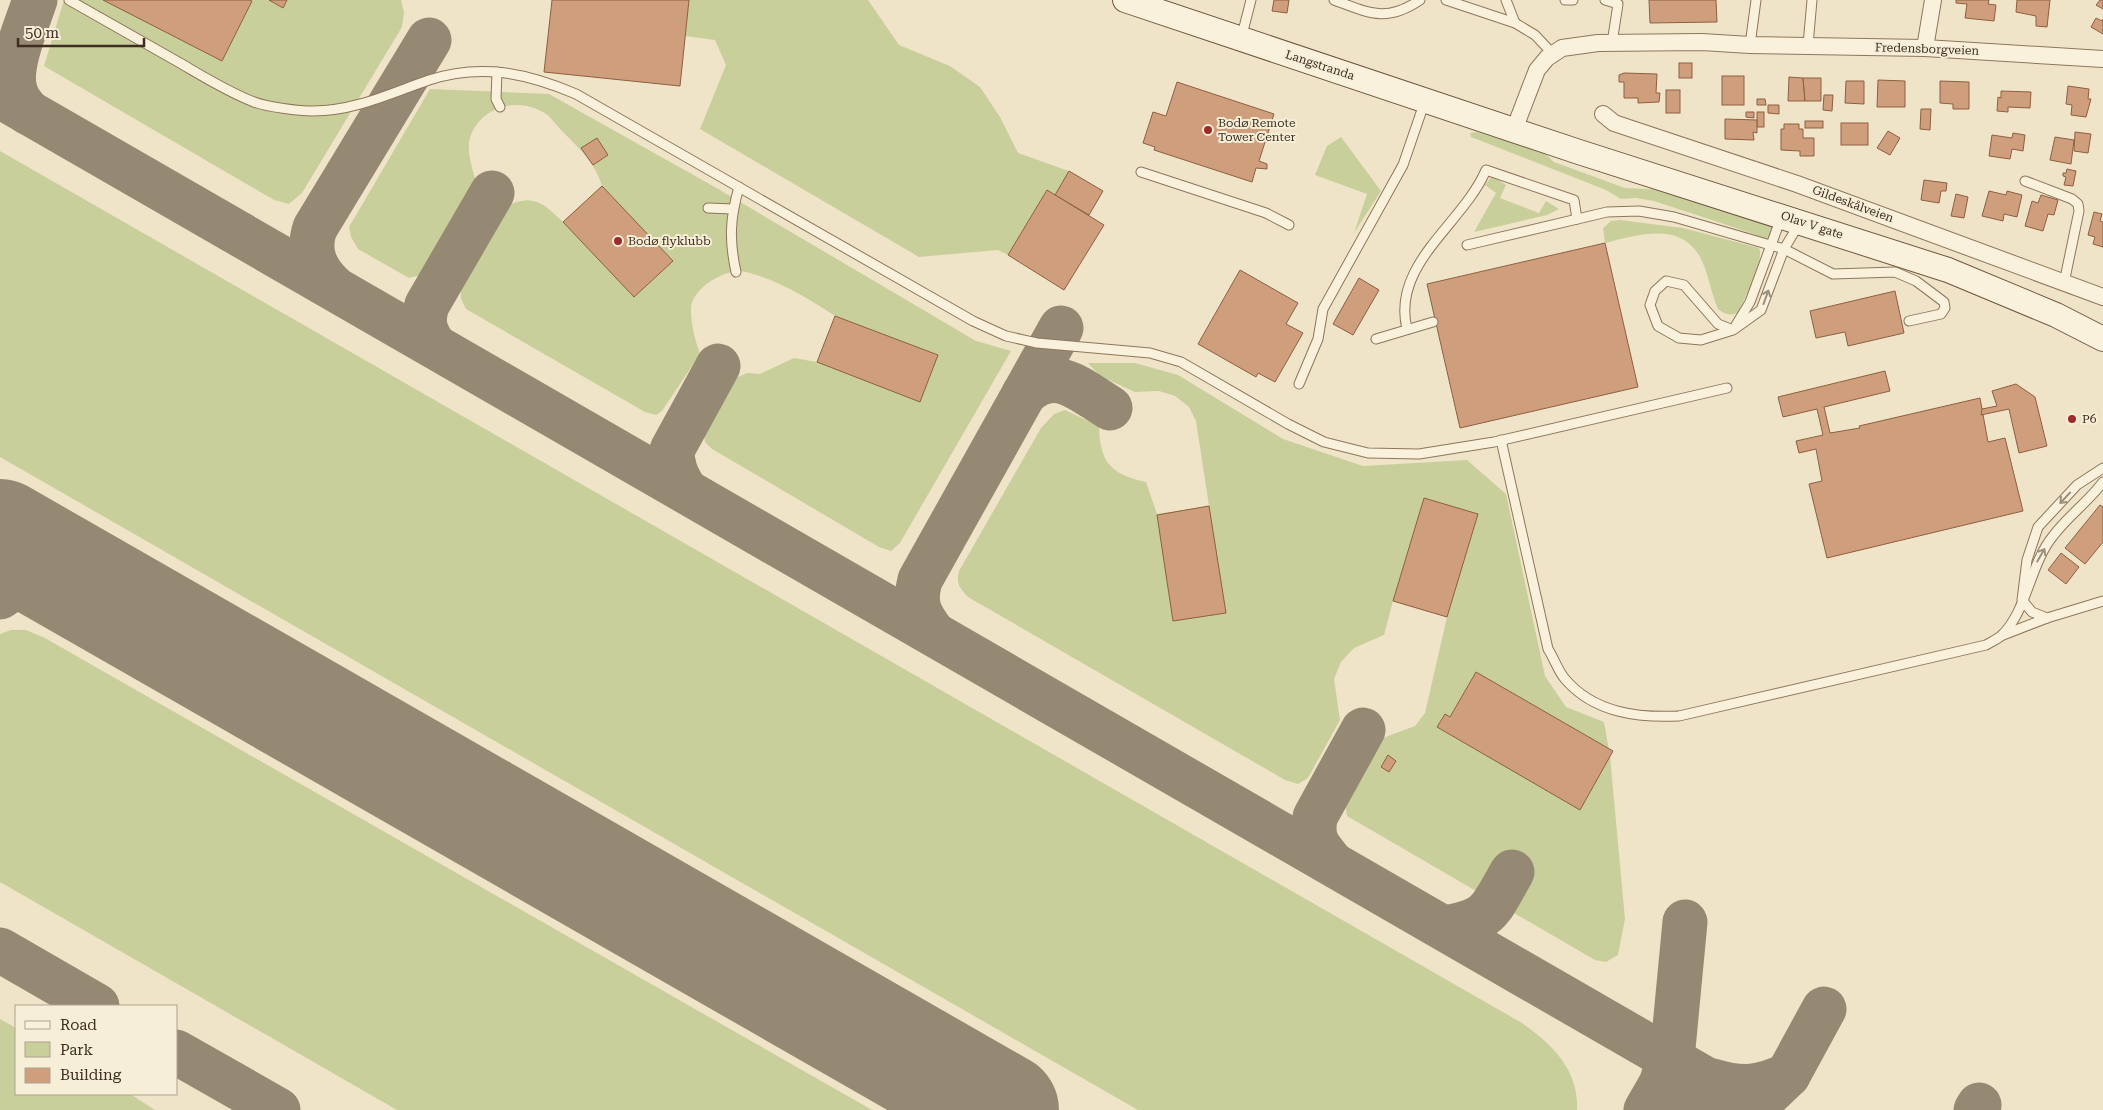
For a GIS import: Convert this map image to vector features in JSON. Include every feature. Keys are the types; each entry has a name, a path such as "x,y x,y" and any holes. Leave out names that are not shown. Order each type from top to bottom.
{"street":[{"name":"Langstranda","path":"1125,0 1514,130"},
{"path":"1925,48 1933,0"},
{"name":"Fredensborgveien","path":"1552,53 1562,48 1612,43 1702,42 1750,45 1925,48 2103,59"},
{"path":"1514,130 1537,70 1552,53"},
{"name":"Gildeskålveien","path":"1603,114 1614,123 1797,184 2103,297"},
{"name":"Olav V gate","path":"1514,130 1957,273 2047,311 2103,339"}],"lane":[{"path":"68,0 224,88 255,103 313,111 371,102 431,80 481,70 526,76 576,94 973,321 1006,336 1037,343 1150,353 1181,362 1324,442 1368,453 1419,454 1501,440 1728,388"},
{"path":"1241,39 1251,0"},
{"path":"1334,0 1373,14 1386,16 1406,9 1420,0"},
{"path":"1446,0 1515,23 1535,35 1552,53"},
{"path":"1506,0 1515,23"},
{"path":"1564,0 1573,0"},
{"path":"1605,0 1618,4 1612,43"},
{"path":"1750,45 1756,0"},
{"path":"1808,45 1812,0"},
{"path":"497,72 496,99 500,107"},
{"path":"1299,384 1318,339 1323,309 1403,164 1425,100"},
{"path":"1407,329 1404,302 1409,283 1416,268 1444,232 1486,170 1574,200 1577,219"},
{"path":"1141,172 1266,213 1289,225"},
{"path":"2025,181 2072,199 2078,204 2079,211 2064,283"},
{"path":"736,272 731,251 732,209 739,187"},
{"path":"708,208 732,209"},
{"path":"1467,245 1607,212 1639,211 1674,217 1784,249 1833,274 1894,272 1916,281 1944,302 1945,308 1941,314 1909,321"},
{"path":"1733,330 1750,302 1771,245 1791,218"},
{"path":"1733,330 1718,324 1684,285 1666,281 1655,291 1650,305 1658,326 1679,338 1701,340 1733,330 1761,310 1790,234 1791,218"},
{"path":"1376,338 1433,322"},
{"path":"1501,440 1548,649 1565,679 1591,701 1624,714 1650,718 1680,716 1986,645 2002,636 2047,618 2103,600"},
{"path":"2047,618 2032,612 2022,600 2027,560 2038,527 2077,485 2103,468"},
{"path":"2002,636 2014,618 2038,560 2053,535 2090,499 2103,482"}],"green space":[{"path":"64,0 401,0 404,12 402,27 302,193 289,204 274,200 44,66"},
{"path":"689,0 868,0 899,45 950,66 980,87 1000,117 1018,153 1069,171 1055,195 1047,190 1008,255 998,250 919,257 700,129 726,65 715,40 685,36"},
{"path":"430,89 549,94 713,186 976,341 1011,351 900,543 891,551 879,547 712,449 705,442 704,434 736,378 747,373 760,374 794,358 817,362 835,316 792,290 758,275 738,271 720,276 703,287 693,301 691,309 694,332 700,354 662,411 656,415 645,412 466,309 461,299 461,288 511,204 528,200 540,203 563,222 602,186 596,170 587,157 546,114 524,106 502,107 482,118 475,127 470,138 469,149 476,183 421,275 409,278 358,249 351,237 349,227"},
{"path":"1477,132 1542,151 1554,162 1625,188 1668,190 1771,223 1773,229 1770,236 1766,238 1654,201 1636,198 1621,199 1606,190 1471,137 1470,133"},
{"path":"1341,137 1381,191 1354,233 1367,194 1315,175 1327,146"},
{"path":"0,151 1522,1023 1544,1040 1562,1059 1573,1082 1577,1110 1138,1110 0,457"},
{"path":"1492,176 1506,185 1500,198 1539,213 1546,201 1559,209 1547,215 1474,232 1496,193 1485,185"},
{"path":"1620,220 1683,228 1759,248 1760,254 1757,271 1738,313 1727,314 1718,309 1702,261 1694,248 1683,240 1672,235 1645,234 1605,243 1603,228 1611,221"},
{"path":"1088,363 1135,363 1178,375 1283,439 1363,466 1467,460 1506,494 1545,676 1566,707 1604,722 1610,756 1625,919 1618,955 1606,962 1595,960 1347,816 1345,803 1380,739 1415,726 1425,713 1447,617 1393,601 1384,635 1354,648 1341,662 1334,679 1340,720 1308,778 1298,784 1285,780 965,594 958,582 959,571 1041,428 1054,414 1065,410 1099,426 1102,449 1109,464 1124,475 1146,482 1157,514 1209,506 1196,421 1189,407 1175,396 1159,391 1135,392 1100,376"},
{"path":"11,630 26,630 45,638 872,1110 397,1110 0,882 0,634"},
{"path":"0,1019 15,1027 15,1095 132,1095 155,1110 0,1110"}],"building":[{"path":"103,0 250,0 252,1 222,61"},
{"path":"269,0 287,0 283,8"},
{"path":"552,0 689,0 680,86 544,72"},
{"path":"1274,0 1289,0 1287,13 1272,11"},
{"path":"1649,0 1716,0 1717,22 1650,23"},
{"path":"1956,0 1989,0 1988,4 1996,5 1994,21 1965,18 1967,4 1956,3"},
{"path":"2017,0 2050,0 2047,27 2036,26 2036,16 2016,12"},
{"path":"2100,0 2103,0 2103,9 2096,5"},
{"path":"2096,18 2102,21 2103,19 2103,34 2091,27"},
{"path":"1679,63 1692,63 1692,78 1679,78"},
{"path":"1624,73 1657,74 1656,93 1660,93 1659,102 1638,103 1638,98 1624,98 1624,82 1619,82 1619,75"},
{"path":"1722,76 1744,76 1744,105 1722,105"},
{"path":"1789,77 1803,78 1805,101 1788,101"},
{"path":"1803,78 1821,78 1821,101 1805,101"},
{"path":"1878,80 1905,81 1905,107 1877,107"},
{"path":"1846,81 1864,81 1864,104 1845,103"},
{"path":"1940,81 1969,82 1969,109 1953,109 1953,104 1940,103"},
{"name":"Bodø Remote Tower Center","path":"1177,82 1274,114 1259,161 1267,164 1267,169 1256,168 1252,182 1154,150 1155,147 1143,143 1153,112 1166,116"},
{"path":"2068,86 2089,89 2088,99 2091,99 2086,117 2071,115 2072,105 2066,104"},
{"path":"1666,90 1680,90 1680,113 1666,113"},
{"path":"2001,91 2031,92 2030,108 2008,107 2008,112 1997,111 1998,97 2001,98"},
{"path":"1824,95 1833,95 1832,111 1823,110"},
{"path":"1757,99 1765,99 1766,105 1757,105"},
{"path":"1768,105 1779,105 1779,114 1768,113"},
{"path":"1921,109 1931,109 1930,130 1920,129"},
{"path":"1746,112 1754,112 1754,118 1746,117"},
{"path":"1757,112 1764,112 1764,127 1757,127"},
{"path":"1725,119 1757,120 1757,133 1753,132 1754,140 1725,139"},
{"path":"1805,121 1823,121 1823,128 1805,128"},
{"path":"1841,123 1868,123 1868,145 1841,145"},
{"path":"1784,124 1799,124 1799,129 1803,129 1803,138 1814,138 1814,156 1800,156 1800,151 1781,150 1781,129 1784,129"},
{"path":"1888,131 1900,138 1890,155 1877,148"},
{"path":"2075,132 2091,134 2088,153 2074,151"},
{"path":"2013,133 2025,135 2023,151 2012,149 2010,159 1989,156 1992,135 2012,138"},
{"path":"2055,137 2074,140 2071,164 2050,160"},
{"path":"597,138 608,155 593,165 581,148"},
{"path":"2067,169 2076,171 2073,186 2064,185 2066,177 2063,176 2063,173 2066,173"},
{"path":"1069,171 1103,191 1089,215 1055,195"},
{"path":"1924,180 1947,183 1946,191 1941,191 1939,203 1921,200"},
{"name":"Bodø flyklubb","path":"602,186 673,261 634,297 563,222"},
{"path":"1047,190 1104,225 1064,290 1008,255"},
{"path":"1989,191 2006,195 2007,191 2022,195 2017,217 2004,214 2003,221 1982,216"},
{"path":"1956,194 1968,197 1964,218 1951,216"},
{"path":"2041,195 2058,200 2054,215 2048,214 2043,231 2025,226 2032,201 2038,203"},
{"path":"2094,212 2102,214 2100,221 2103,222 2103,247 2093,244 2095,237 2088,235"},
{"path":"1605,243 1638,387 1460,428 1427,284"},
{"path":"1240,270 1298,303 1286,324 1303,333 1275,382 1258,373 1256,377 1198,344"},
{"path":"1359,278 1379,290 1353,335 1333,324"},
{"path":"1895,291 1904,333 1848,346 1845,332 1816,338 1810,311"},
{"path":"835,316 938,355 920,402 817,362"},
{"path":"1885,371 1890,391 1824,407 1830,433 1860,428 1859,426 1980,398 1988,442 2005,438 2023,511 1827,558 1809,484 1822,481 1816,449 1799,453 1796,441 1823,435 1817,409 1783,417 1778,397"},
{"path":"2016,384 2035,397 2047,446 2019,453 2009,409 1981,415 1982,409 1997,406 1992,391"},
{"path":"1424,498 1478,514 1447,617 1393,601"},
{"path":"2100,505 2103,507 2103,542 2085,564 2065,548"},
{"path":"1209,506 1226,613 1173,621 1157,515"},
{"path":"2061,553 2079,567 2066,584 2048,570"},
{"path":"1476,672 1613,751 1580,810 1437,727 1445,714 1450,717"},
{"path":"1388,755 1396,761 1389,772 1381,767"}],"taxiway":[{"path":"29,113 20,103 16,94 14,69 19,45 35,0"},
{"path":"332,286 321,273 314,260 312,245 315,228 429,40"},
{"path":"0,96 1759,1110"},
{"path":"433,344 425,325 427,305 492,193"},
{"path":"933,633 924,620 919,608 917,596 920,580 1061,328"},
{"path":"685,490 676,472 672,450 718,366"},
{"path":"1024,394 1035,385 1057,380 1078,388 1110,408"},
{"path":"0,597 21,584 41,579 62,579 86,585"},
{"path":"1330,861 1316,841 1314,831 1315,817 1363,730"},
{"path":"1445,928 1460,925 1481,917 1499,896 1512,872"},
{"path":"1646,1110 1661,1084 1673,1048 1685,922"},
{"path":"0,950 95,1005"},
{"path":"1766,1096 1788,1075 1824,1009"},
{"path":"178,1053 278,1110"},
{"path":"1713,1081 1733,1086 1751,1086 1769,1083 1788,1075"},
{"path":"1976,1110 1979,1105"},
{"path":"1686,1110 1715,1107 1736,1110"}],"runway":[{"path":"0,536 1002,1110"}],"place":[{"name":"Bodø Remote Tower Center","path":"1208,130"},
{"name":"Bodø flyklubb","path":"618,241"},
{"name":"P6","path":"2072,419"}]}
